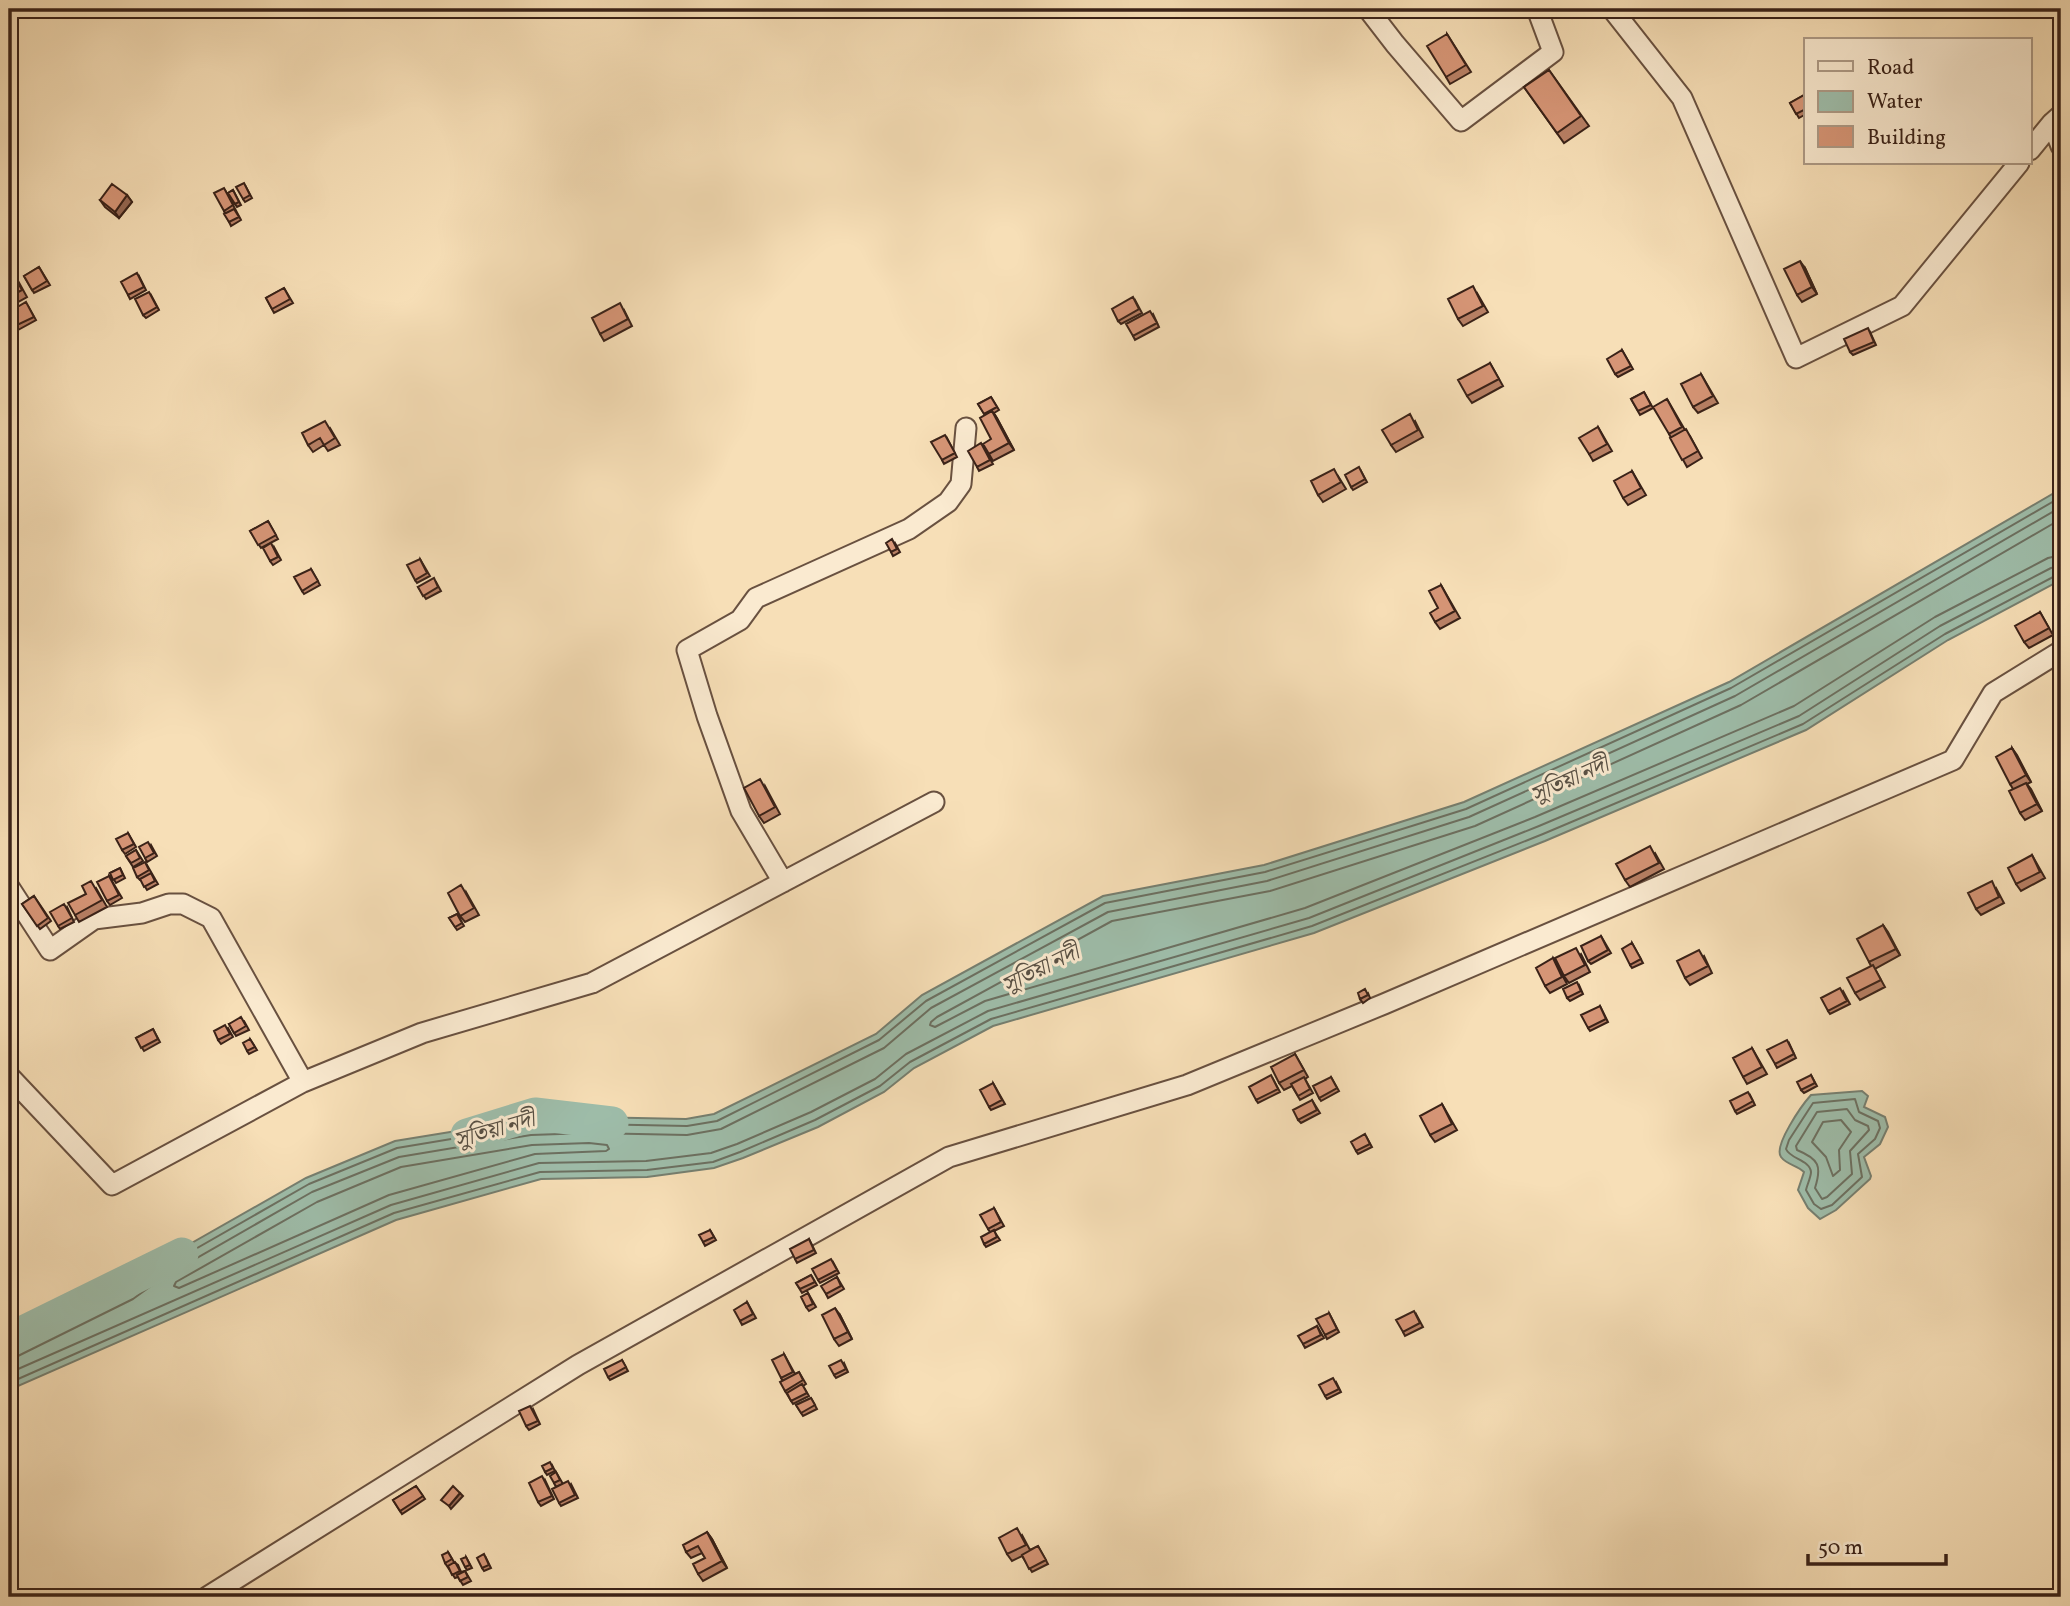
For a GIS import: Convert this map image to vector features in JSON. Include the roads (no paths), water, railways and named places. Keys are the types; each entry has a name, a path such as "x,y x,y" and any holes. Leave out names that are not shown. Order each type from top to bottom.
{"street":[{"path":"1368,9 1461,121 1553,52 1537,9"},
{"path":"1612,9 1682,98 1796,358 1902,306 2018,164"},
{"path":"2057,119 2061,146"},
{"path":"2032,148 2057,119"},
{"path":"783,882 741,811 687,650 740,620 756,598 909,529 948,502 961,484 966,428"},
{"path":"207,1597 578,1365 949,1157 1187,1085 1384,1004 1953,760 1993,693 2061,651"},
{"path":"9,1076 112,1185 303,1082 422,1033 592,983 934,802"},
{"path":"9,887 50,950 94,919 142,913 169,904 183,904 211,918 303,1082"}],"water":[{"path":"2061,489 2061,580 1948,640 1806,730 1545,841 1314,933 993,1026 914,1068 884,1092 818,1127 743,1158 714,1168 647,1177 541,1179 396,1220 9,1390 9,1343 126,1285 153,1265 306,1178 395,1141 530,1119 686,1119 714,1114 876,1034 922,995 1103,896 1264,865 1464,802 1729,682"},
{"path":"1862,1091 1868,1096 1864,1107 1885,1117 1888,1127 1880,1144 1864,1157 1870,1179 1836,1210 1820,1219 1808,1208 1798,1190 1804,1172 1781,1157 1781,1144 1801,1107 1811,1095"}],"waterway":[{"name":"সুতিয়া নদী","path":"467,1135 535,1114 612,1123"},
{"name":"সুতিয়া নদী","path":"9,1339 182,1254"}]}
